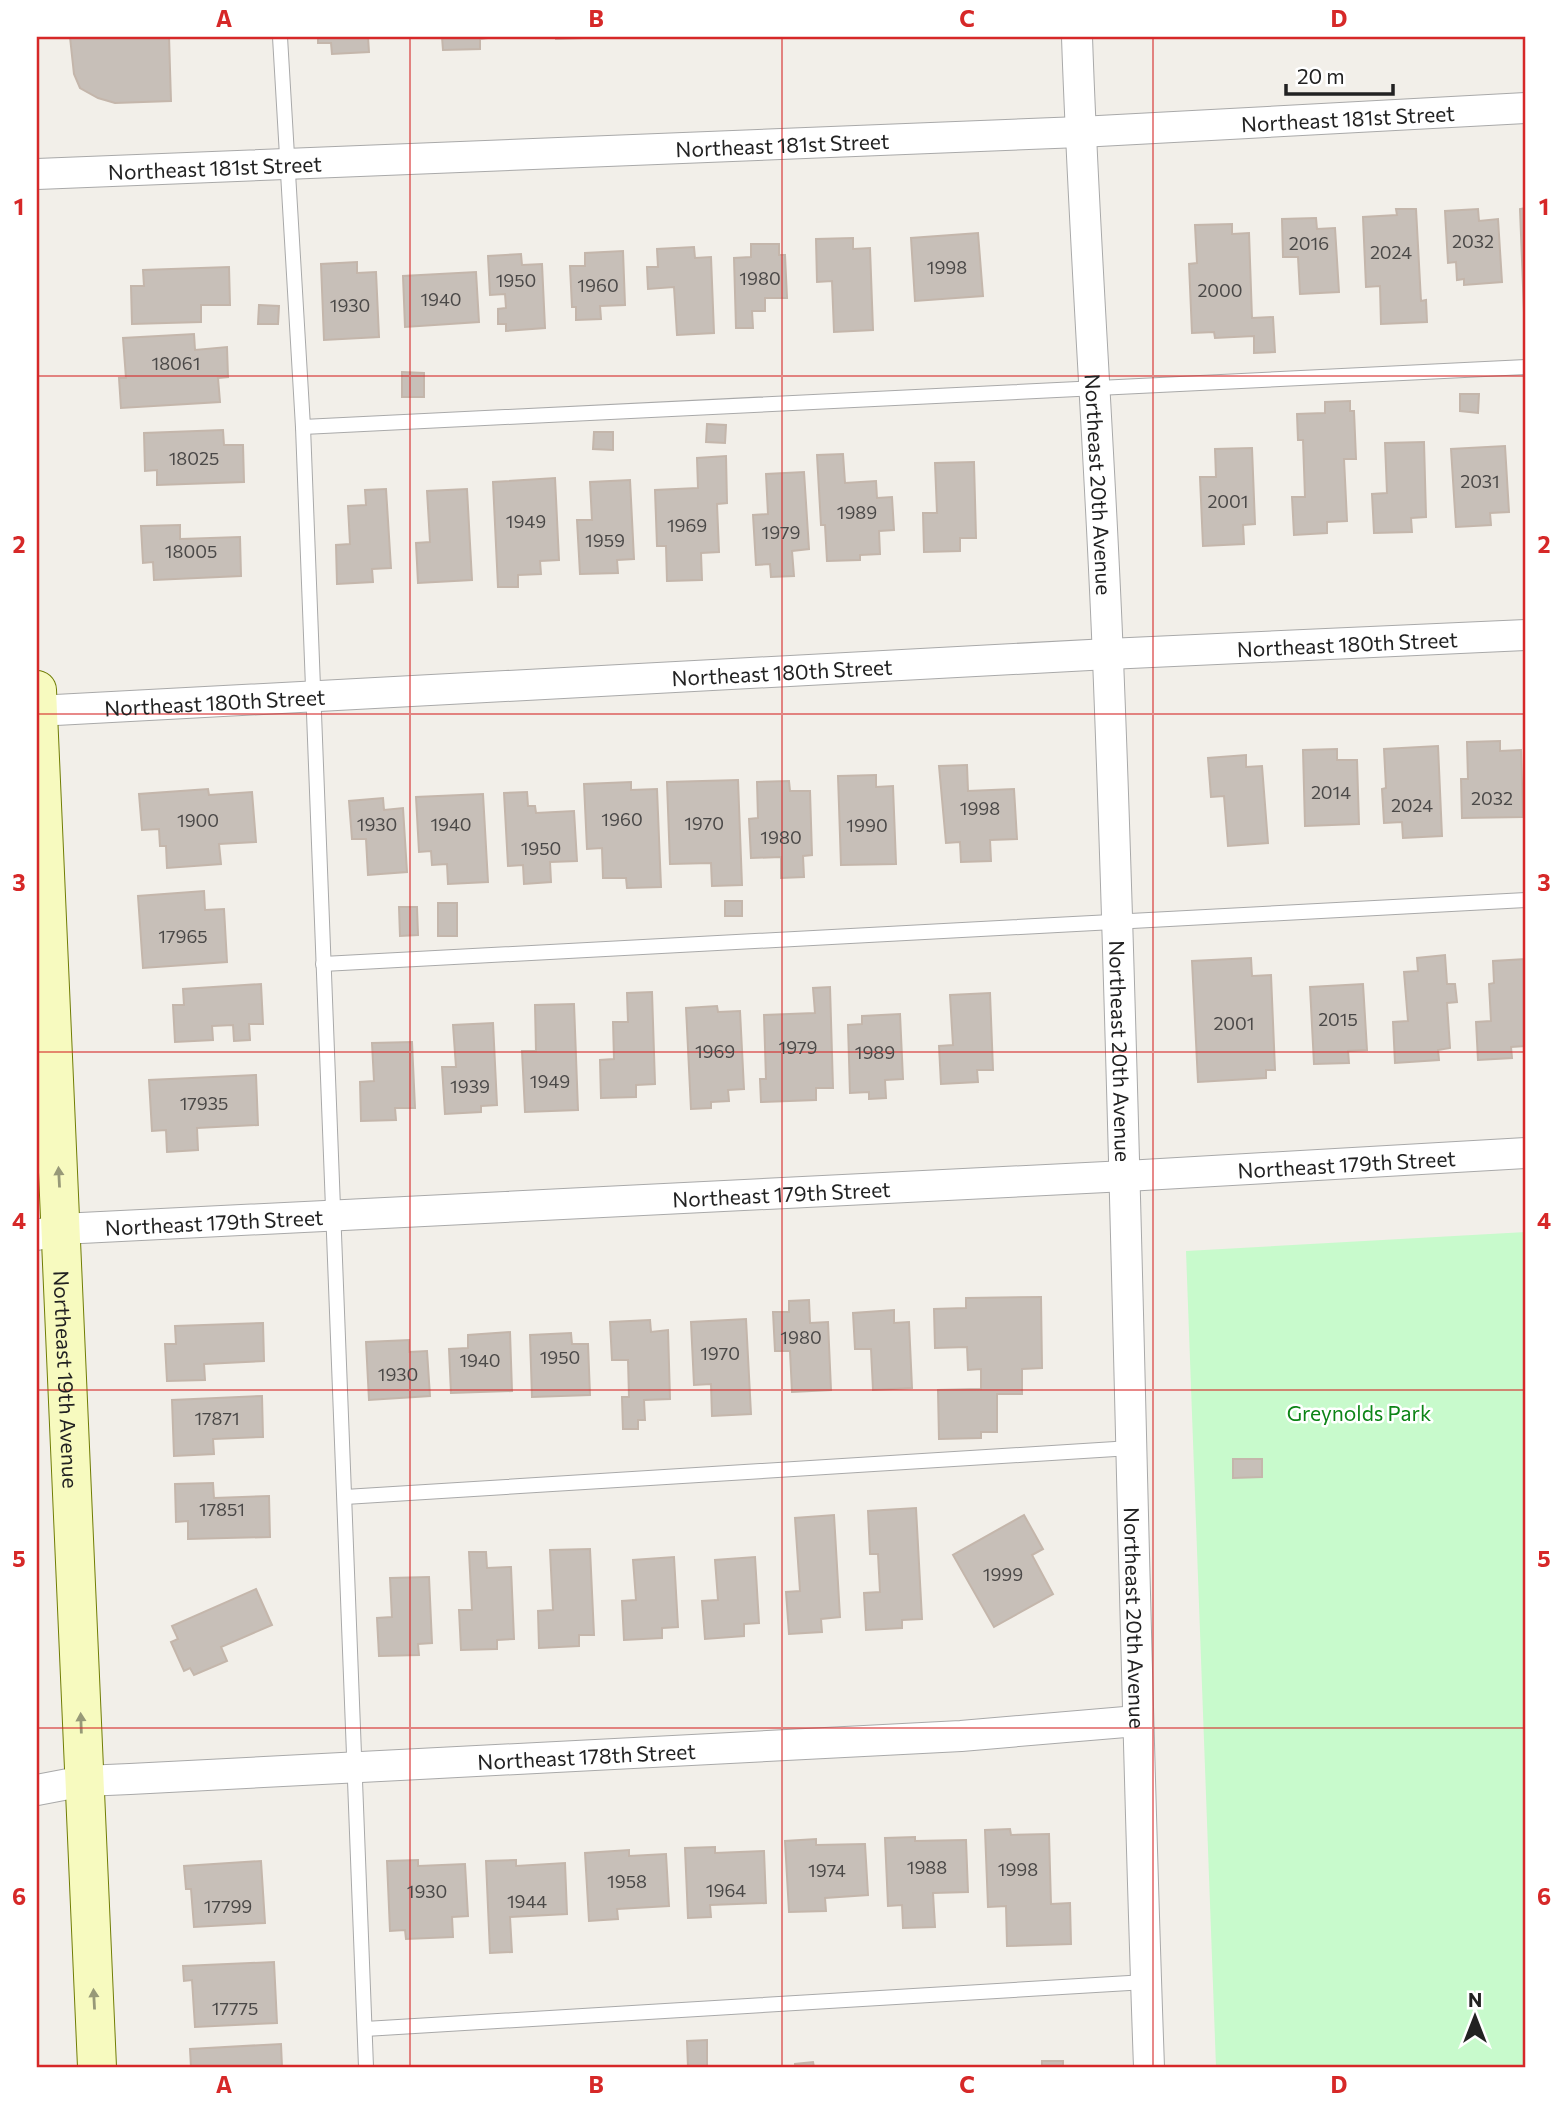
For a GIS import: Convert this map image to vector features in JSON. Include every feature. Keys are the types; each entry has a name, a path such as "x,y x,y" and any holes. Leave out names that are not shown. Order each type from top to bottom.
{"street":[{"name":"Northeast 20th Avenue","path":"1077,37 1108,654 1126,1176 1137,1721 1149,2067"},
{"name":"Northeast 181st Street","path":"37,174 1080,132 1526,108"},
{"name":"Northeast 180th Street","path":"37,711 1108,654 1526,635"},
{"name":"Northeast 19th Avenue","path":"37,690 49,1232 84,1782 97,2067"},
{"name":"Northeast 179th Street","path":"49,1232 1526,1153"},
{"name":"Northeast 178th Street","path":"37,1790 84,1782 961,1736 1137,1721"}],"lane":[{"path":"280,37 303,427 366,2067"},
{"path":"303,427 1526,367"},
{"path":"323,964 1526,900"},
{"path":"345,1497 1131,1448"},
{"path":"365,2029 1146,1982"}],"green space":[{"name":"Greynolds Park","path":"1526,1232 1526,2067 1216,2067 1186,1251"}],"building":[{"path":"70,37 169,37 171,101 115,103 98,98 80,88 74,74"},
{"path":"318,37 368,37 369,52 332,54 331,43 318,43"},
{"path":"442,37 496,37 480,39 480,49 443,50"},
{"path":"556,37 612,37 556,39"},
{"path":"1526,208 1526,312 1524,312 1520,209"},
{"path":"1396,209 1416,209 1421,301 1426,300 1427,322 1381,324 1380,286 1366,287 1363,217 1397,215"},
{"path":"1478,209 1479,221 1498,219 1502,282 1464,285 1464,279 1457,280 1456,262 1448,263 1445,211"},
{"path":"1316,218 1317,229 1335,228 1339,292 1300,294 1298,257 1283,257 1282,219"},
{"path":"1232,224 1232,234 1249,233 1252,318 1273,317 1275,352 1254,353 1254,336 1215,338 1214,332 1192,333 1189,264 1197,263 1195,225"},
{"path":"978,233 983,296 915,301 911,238"},
{"path":"853,238 853,249 870,248 873,330 834,332 832,281 817,282 816,239"},
{"path":"751,244 779,244 779,255 785,255 787,298 765,298 765,311 752,311 753,328 736,328 734,258 751,257"},
{"path":"694,247 695,258 711,257 714,333 677,335 674,287 648,289 647,267 658,267 657,249"},
{"path":"623,251 625,305 600,306 601,319 576,320 576,307 572,307 570,266 585,266 585,253"},
{"path":"521,254 522,265 542,264 545,328 506,331 506,324 498,324 498,309 506,308 505,294 490,295 488,256"},
{"path":"357,262 357,273 376,272 379,337 324,340 321,264"},
{"path":"229,267 230,305 201,305 201,322 132,324 131,286 144,286 143,270"},
{"path":"476,272 479,322 405,327 403,276"},
{"path":"259,305 279,306 278,324 258,324"},
{"path":"194,334 195,350 227,347 228,377 218,378 220,402 121,408 119,378 126,378 123,338"},
{"path":"402,372 424,373 424,397 402,397"},
{"path":"1460,394 1479,394 1478,413 1460,411"},
{"path":"1350,401 1350,411 1354,411 1356,459 1344,459 1347,521 1327,522 1327,533 1294,535 1292,497 1305,497 1303,440 1298,440 1297,414 1325,413 1325,402"},
{"path":"707,424 726,425 725,443 706,442"},
{"path":"223,430 224,445 243,445 244,482 157,485 157,470 145,471 144,433"},
{"path":"594,432 613,432 613,450 593,449"},
{"path":"1424,442 1426,517 1411,518 1412,532 1374,533 1372,494 1387,493 1385,443"},
{"path":"1505,446 1509,512 1490,513 1491,525 1456,527 1451,449"},
{"path":"1252,448 1255,524 1243,525 1244,544 1203,546 1200,477 1216,477 1215,449"},
{"path":"843,454 845,483 876,481 877,498 892,497 894,530 879,531 880,554 860,555 860,560 827,561 825,525 821,525 817,455"},
{"path":"726,456 727,503 717,504 719,552 701,553 702,580 667,581 666,546 657,546 655,490 698,488 697,458"},
{"path":"974,462 976,538 960,538 960,551 924,552 923,513 937,513 935,463"},
{"path":"804,472 809,549 792,551 794,576 771,577 770,564 756,565 753,515 768,514 766,474"},
{"path":"555,478 559,560 540,561 541,574 518,575 518,587 498,587 493,482"},
{"path":"630,480 634,559 617,560 618,573 580,574 577,520 592,520 590,482"},
{"path":"386,489 391,568 372,569 373,582 337,584 336,545 350,544 348,506 366,505 365,490"},
{"path":"467,489 472,580 418,583 416,543 430,542 427,491"},
{"path":"180,525 180,539 240,537 241,576 154,580 153,562 143,563 141,526"},
{"path":"1500,741 1500,751 1521,750 1523,817 1462,818 1461,779 1468,779 1467,742"},
{"path":"1438,746 1442,836 1403,838 1402,822 1384,823 1384,749"},
{"path":"1337,749 1337,760 1357,760 1359,824 1305,826 1303,750"},
{"path":"1246,755 1246,767 1262,766 1268,843 1228,846 1224,796 1211,797 1208,758"},
{"path":"967,765 968,791 1014,789 1017,839 990,840 991,861 961,862 960,842 946,843 939,766"},
{"path":"876,775 876,787 893,786 896,864 841,865 838,776"},
{"path":"738,780 742,885 712,886 711,863 670,864 667,782"},
{"path":"789,781 790,791 810,791 812,855 803,856 804,877 781,878 781,857 751,858 749,819 758,818 757,782"},
{"path":"631,782 631,790 657,789 661,887 627,888 626,878 603,878 602,848 587,849 584,784"},
{"path":"208,789 209,795 252,792 256,842 219,844 221,864 167,868 166,846 160,846 159,829 142,830 139,794"},
{"path":"527,792 528,806 535,806 536,813 574,811 577,861 550,862 551,882 524,884 523,865 508,866 504,793"},
{"path":"483,794 488,882 448,884 447,864 432,865 431,851 419,852 416,797"},
{"path":"383,798 384,810 403,808 407,872 368,875 366,839 352,839 349,801"},
{"path":"204,891 205,910 224,909 227,962 143,968 138,896"},
{"path":"725,901 742,901 742,916 725,916"},
{"path":"438,903 457,903 457,936 438,936"},
{"path":"399,907 417,907 418,935 400,936"},
{"path":"1445,955 1447,984 1455,984 1457,1002 1447,1003 1450,1048 1438,1050 1439,1060 1395,1063 1393,1022 1408,1021 1404,972 1418,971 1417,958"},
{"path":"1251,958 1252,976 1271,975 1275,1070 1266,1070 1266,1078 1198,1082 1192,961"},
{"path":"1526,959 1526,1046 1511,1047 1512,1058 1478,1060 1476,1022 1491,1021 1489,984 1494,983 1493,961"},
{"path":"261,984 263,1024 249,1024 250,1040 234,1041 233,1025 212,1026 213,1040 175,1042 173,1005 184,1005 183,989"},
{"path":"1363,984 1367,1050 1348,1051 1349,1063 1314,1064 1310,987"},
{"path":"830,987 833,1088 816,1088 816,1100 761,1102 760,1079 766,1079 764,1015 815,1013 813,988"},
{"path":"652,992 655,1084 636,1085 636,1097 601,1098 600,1060 614,1059 613,1022 628,1022 627,993"},
{"path":"990,993 993,1070 977,1070 978,1082 941,1084 939,1046 953,1045 950,995"},
{"path":"574,1004 578,1110 525,1112 522,1051 536,1051 535,1005"},
{"path":"717,1006 718,1012 740,1011 744,1089 728,1090 729,1101 711,1102 711,1108 691,1109 686,1008"},
{"path":"900,1014 903,1079 885,1080 886,1098 869,1099 869,1092 850,1093 848,1025 862,1024 862,1016"},
{"path":"493,1023 497,1105 481,1106 481,1112 445,1114 442,1067 456,1067 453,1025"},
{"path":"412,1042 415,1108 395,1108 396,1120 361,1121 360,1082 374,1081 372,1043"},
{"path":"256,1075 258,1125 197,1128 198,1150 167,1152 166,1130 152,1131 149,1080"},
{"path":"1041,1297 1042,1368 1022,1369 1022,1394 997,1394 997,1432 981,1432 981,1438 939,1439 938,1390 981,1389 981,1369 968,1370 967,1347 935,1348 934,1309 966,1308 966,1298"},
{"path":"809,1300 810,1323 828,1322 831,1390 792,1392 790,1351 775,1351 773,1312 789,1312 789,1301"},
{"path":"894,1310 894,1323 909,1322 912,1388 873,1390 871,1349 855,1349 853,1313"},
{"path":"746,1319 751,1414 712,1416 711,1384 694,1385 691,1322"},
{"path":"650,1320 651,1332 668,1330 670,1399 644,1400 645,1420 638,1420 638,1429 623,1429 622,1397 629,1397 628,1360 612,1360 610,1322"},
{"path":"263,1323 264,1361 204,1364 205,1380 167,1381 165,1344 176,1344 175,1326"},
{"path":"510,1332 512,1391 451,1393 449,1349 468,1348 468,1335"},
{"path":"571,1333 572,1344 588,1344 590,1395 532,1397 530,1335"},
{"path":"409,1340 409,1352 427,1351 430,1396 369,1400 366,1342"},
{"path":"262,1396 263,1437 213,1439 214,1454 174,1456 172,1400"},
{"path":"1233,1459 1262,1459 1262,1477 1233,1478"},
{"path":"213,1483 214,1498 269,1496 270,1537 188,1539 188,1521 176,1522 175,1484"},
{"path":"916,1508 922,1619 902,1620 902,1628 866,1630 864,1593 880,1592 878,1554 870,1554 868,1511"},
{"path":"834,1515 840,1617 821,1619 822,1632 789,1634 786,1592 800,1591 795,1518"},
{"path":"1024,1515 1043,1549 1032,1555 1053,1594 994,1627 953,1555"},
{"path":"590,1549 594,1635 579,1635 579,1646 539,1648 538,1611 553,1610 550,1550"},
{"path":"469,1552 486,1552 487,1568 511,1567 514,1639 497,1640 497,1649 461,1650 459,1610 472,1610"},
{"path":"674,1557 678,1627 662,1628 662,1638 624,1640 622,1601 636,1600 633,1560"},
{"path":"755,1557 759,1623 744,1624 744,1636 705,1639 702,1601 718,1600 715,1560"},
{"path":"429,1577 432,1643 418,1644 419,1655 379,1656 377,1618 392,1617 390,1578"},
{"path":"256,1589 272,1625 221,1647 227,1661 194,1675 190,1668 184,1671 171,1642 178,1639 172,1626"},
{"path":"1010,1829 1011,1835 1049,1834 1051,1904 1070,1903 1071,1944 1007,1946 1006,1906 988,1907 985,1830"},
{"path":"915,1837 915,1841 966,1840 968,1892 933,1893 935,1927 903,1928 902,1905 888,1906 885,1838"},
{"path":"816,1839 816,1845 865,1844 868,1895 825,1898 826,1911 789,1912 785,1841"},
{"path":"715,1847 715,1853 764,1851 766,1903 710,1905 711,1917 688,1918 685,1848"},
{"path":"629,1850 629,1856 666,1854 669,1906 617,1909 618,1919 589,1921 585,1853"},
{"path":"418,1860 418,1866 465,1864 468,1916 452,1917 453,1937 406,1939 405,1930 390,1931 387,1861"},
{"path":"516,1860 516,1866 565,1863 567,1914 510,1917 512,1952 490,1953 486,1861"},
{"path":"261,1861 265,1923 194,1927 191,1889 186,1889 184,1866"},
{"path":"274,1962 277,2023 195,2027 192,1980 184,1981 183,1966"},
{"path":"707,2040 707,2067 688,2067 687,2041"},
{"path":"281,2044 282,2067 191,2067 190,2049"},
{"path":"1042,2061 1063,2061 1063,2067 1042,2067"},
{"path":"813,2062 814,2067 795,2067 795,2064"}]}
